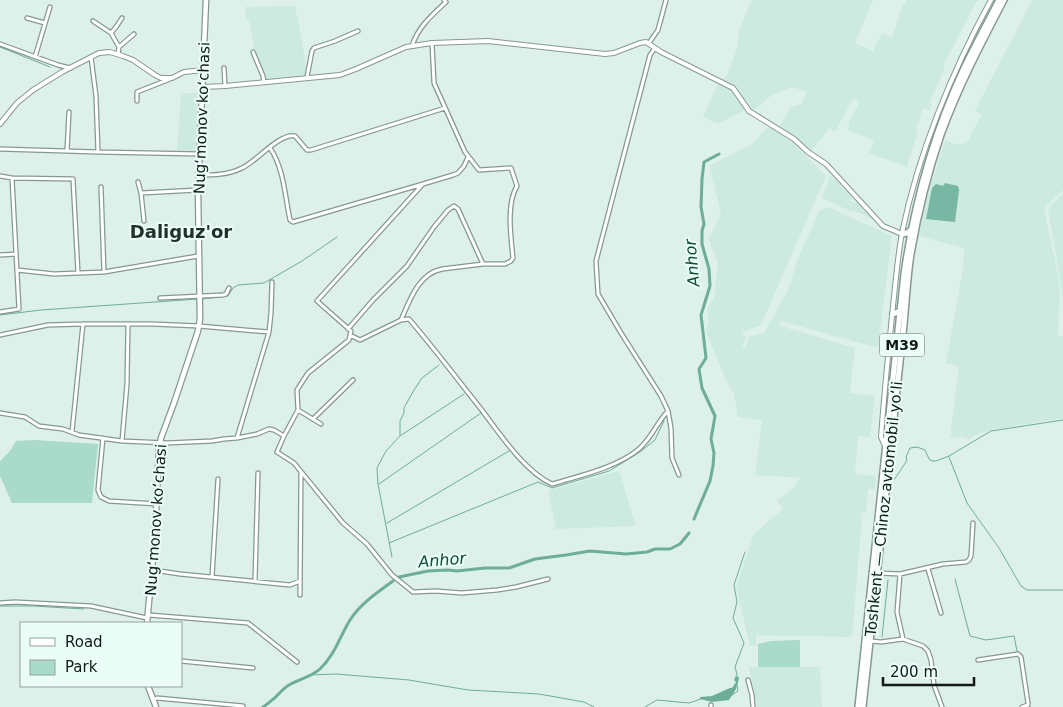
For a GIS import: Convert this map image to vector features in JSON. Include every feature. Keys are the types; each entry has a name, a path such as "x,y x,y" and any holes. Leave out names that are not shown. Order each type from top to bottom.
{"highway":[{"name":"Toshkent — Chinoz avtomobil yoʻli","path":"858,707 893,370 911,230 922,182 940,126 964,68 999,0"},
{"name":"Toshkent — Chinoz avtomobil yoʻli","path":"862,707 877,573 893,370 911,253 929,174 941,136 968,70 1004,0"},
{"path":"902,234 911,230"},
{"path":"892,314 900,311"}],"main road":[{"name":"Nugʻmonov koʻchasi","path":"148,619 153,570 160,443 199,326 198,190 206,0"},
{"path":"148,687 156,707"}],"street":[{"path":"412,46 414,39 425,22 446,2 444,0"},
{"path":"649,43 658,30 666,0"},
{"name":"M39","path":"893,370 892,314 902,234 915,180 935,122 978,23 991,0"},
{"path":"35,57 50,7"},
{"path":"27,18 45,23"},
{"path":"111,33 122,18"},
{"path":"93,21 111,33 119,47 118,54"},
{"path":"307,77 314,48 358,30"},
{"path":"119,47 134,34"},
{"path":"203,87 343,74 412,46 432,43 488,41 608,54 616,53 640,43 649,43 661,52 733,88 749,111 794,139 808,152 826,164 883,226 902,234"},
{"path":"401,320 415,289 430,273 436,270 483,264 505,264 512,260 511,206 512,195 517,185 511,167 479,170 468,157 434,83 432,43"},
{"path":"0,44 71,68"},
{"path":"655,48 650,55 596,261 598,294 661,396 668,411 671,428 672,458 679,475"},
{"path":"253,52 264,82"},
{"path":"0,124 13,108 38,86 99,53 118,54 133,60 157,76 172,78"},
{"path":"92,57 96,96 98,152"},
{"path":"58,65 62,72"},
{"path":"224,68 225,86"},
{"path":"137,101 137,92 184,72 204,70"},
{"path":"199,175 223,174 243,168 284,138 292,135 297,137 307,150 311,150 446,108"},
{"path":"67,151 69,112"},
{"path":"270,148 275,156 282,177 290,220 293,222 458,172 464,166 468,157"},
{"path":"0,149 200,154"},
{"path":"0,176 12,178 73,179 78,273"},
{"path":"0,312 19,310 12,178"},
{"path":"138,182 144,222"},
{"path":"423,184 317,301 350,331 349,340 308,373 297,390 298,410 277,452 294,463 343,523 368,544 392,575 413,592 462,593 498,590 548,578"},
{"path":"101,187 104,272"},
{"path":"141,193 198,190"},
{"path":"348,329 373,300 407,266 434,227 448,210 454,206 458,209 483,264"},
{"path":"0,255 16,254"},
{"path":"17,270 54,274 104,272 198,256"},
{"path":"237,438 270,332 272,282"},
{"path":"160,298 223,295 226,294 229,288"},
{"path":"350,335 360,340 401,320 409,319 530,470 546,482 552,484 610,466 632,454 641,448 656,430 663,416 668,411"},
{"path":"0,335 48,325 83,324 199,326 270,332"},
{"path":"72,432 83,324"},
{"path":"122,441 127,384 128,324"},
{"path":"313,419 353,380"},
{"path":"298,410 321,424"},
{"path":"0,412 25,417 39,426 79,435 122,441 160,443 212,442 258,434 269,429 284,436"},
{"path":"103,438 99,494 104,500 109,501 157,504"},
{"path":"300,594 301,471"},
{"path":"254,581 258,472"},
{"path":"212,578 218,479"},
{"path":"877,573 900,574 943,564 966,562 971,556 973,523"},
{"path":"928,569 941,613"},
{"path":"153,570 290,586 300,581"},
{"path":"900,574 897,612 903,639"},
{"path":"0,603 91,606 148,619 248,623 297,662"},
{"path":"870,641 881,642 903,639 923,646 928,651 931,660 934,685 942,707"},
{"path":"978,660 1020,654 1028,703 1022,707"},
{"path":"182,661 253,668"},
{"path":"748,680 753,707"},
{"path":"153,700 157,698 243,706"}],"shaded area":[{"path":"752,0 873,0 855,43 873,51 882,33 892,38 902,7 907,0 977,0 944,65 939,83 929,103 932,104 930,110 923,108 907,167 869,153 874,140 848,130 850,120 860,101 853,99 835,132 830,128 811,151 779,126 791,107 802,104 806,92 793,87 773,94 754,110 745,110 718,124 703,117 717,86 727,75 737,49 739,29"},
{"path":"1032,0 1063,0 1063,190 1044,208 1060,285 1058,336 1063,336 1063,418 991,430 974,436 969,440 964,437 950,438 959,367 946,363 963,269 964,248 919,236 929,190 945,141 961,145 969,139 982,114 975,111"},
{"path":"295,6 306,66 305,75 265,79 256,57 249,21 246,20 245,7"},
{"path":"181,93 198,93 196,151 177,150"},
{"path":"769,126 792,142 826,176 761,325 742,332 746,338 742,347 745,348 749,337 764,333 788,290 797,261 819,211 828,207 892,236 878,348 781,321 780,326 855,348 850,393 875,396 870,437 858,436 855,474 876,476 875,489 868,489 866,513 861,513 852,637 756,635 756,645 750,646 736,587 755,533 783,509 777,501 795,487 800,478 755,475 762,420 738,417 734,394 726,380 706,332 709,320 707,310 714,298 718,263 709,238 721,214 709,166 752,144"},
{"path":"831,175 852,198 851,201 859,205 872,219 821,198"},
{"path":"945,183 958,186 955,222 926,219 932,188 936,184 943,186"},
{"path":"1063,193 1063,309 1061,284 1048,209"},
{"path":"619,471 636,526 556,529 548,491"},
{"path":"749,667 820,667 822,707 757,707"},
{"path":"736,676 739,677 738,683 735,692 729,700 712,702 700,699 700,697 712,696 732,688 736,682 734,680"}],"green space":[{"path":"35,440 98,444 92,503 12,503 0,476 0,461 10,451 16,441"},
{"path":"800,640 800,667 758,667 758,644 771,641"}],"waterway":[{"path":"0,47 50,67"},
{"name":"Anhor","path":"694,519 710,481 714,453 711,439 715,416 702,388 699,369 706,358 701,315 710,286 709,269 702,244 704,224 701,207 704,162 719,154"},
{"path":"202,299 228,296 233,288 238,285 264,283 302,261 337,237"},
{"path":"0,315 41,310 198,299"},
{"path":"400,435 400,421 404,408 414,390 422,378 439,365"},
{"path":"392,557 378,484 377,468 386,451 400,436 464,394"},
{"path":"379,484 481,413"},
{"path":"894,480 907,460 906,457 910,448 917,447 925,450 929,459 936,461 949,456 991,431 1063,420"},
{"path":"389,543 538,482 552,488 609,471 640,452 655,440 664,421"},
{"path":"387,523 509,451"},
{"path":"949,457 967,503 999,548 1021,586 1027,590 1063,590"},
{"name":"Anhor","path":"399,577 428,571 509,568 535,559 590,551 626,554 647,552 655,549 670,549 680,544 689,533"},
{"path":"736,676 735,667 744,643 733,618 737,602 734,585 745,552"},
{"path":"955,579 970,636 986,640 1014,636 1017,651 1022,655 1025,674"},
{"path":"882,637 888,580"},
{"name":"Anhor","path":"263,707 287,687 320,669 333,652 354,614 393,581"},
{"path":"0,606 84,609"},
{"path":"310,675 336,674 409,680 468,690 539,694 584,702 594,707"},
{"path":"732,695 738,691 737,685"},
{"path":"645,707 657,700 689,703 701,699"}],"district":[{"name":"Daliguz'or","path":"181,231"}]}
